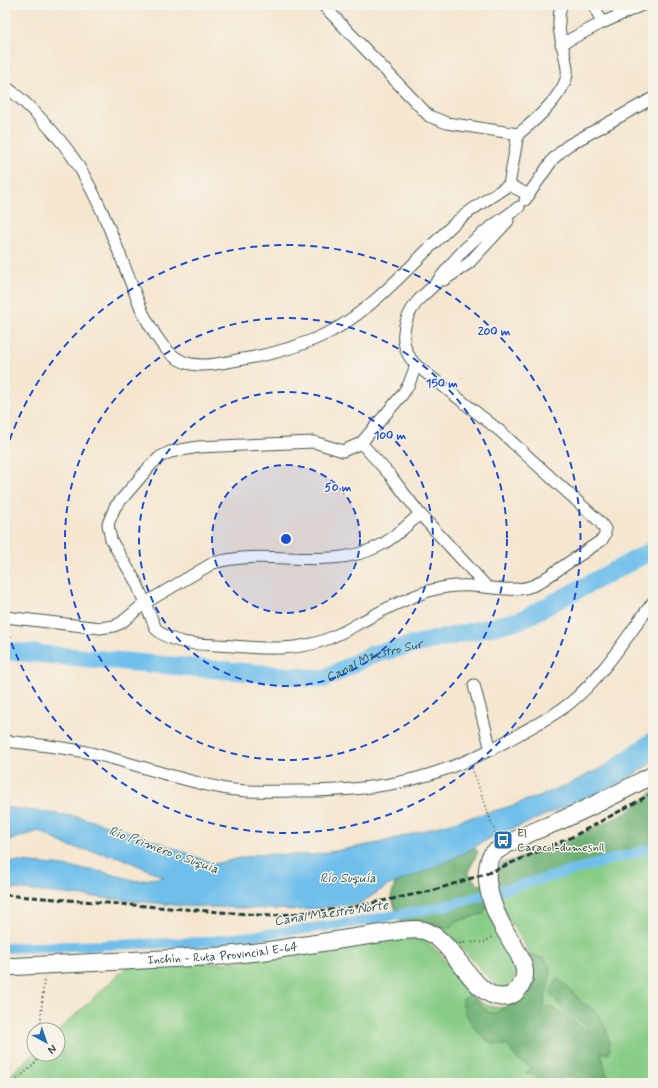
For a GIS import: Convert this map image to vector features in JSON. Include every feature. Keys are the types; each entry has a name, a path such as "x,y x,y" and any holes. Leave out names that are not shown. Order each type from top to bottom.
{"main road":[{"path":"441,941 486,991 498,997 509,996 520,988 523,982 524,968 498,918 491,899 488,873 489,859 496,850 591,807 653,775"},
{"name":"Inchín - Ruta Provincial E-64","path":"5,967 221,956 266,951 398,931 424,931 441,941"}],"street":[{"path":"323,5 429,116 447,123 518,134 532,124 547,108 566,80 567,70 558,28 561,5"},
{"path":"594,5 602,23"},
{"path":"561,44 642,5"},
{"path":"5,86 26,105 75,160 92,191 152,331 169,351 191,364 211,364 268,355 297,347 332,331 358,313 408,270 456,222 509,185 518,134"},
{"path":"416,365 409,384 402,395 361,443 343,451 314,442 198,447 170,452 160,457 115,507 108,524 111,540 130,570 156,629 162,635 202,644 275,649 291,648 325,640 379,612 433,590 470,586 525,590 537,584 602,540 606,535 605,529 500,431 416,365 409,358 404,349 402,339 409,313 417,302 431,289 473,258 503,227 559,152 653,98"},
{"path":"509,185 529,194"},
{"path":"361,443 390,475 420,514 487,587"},
{"path":"5,617 106,628 121,623 145,603 200,570 225,559 333,557 368,551 390,540 420,514"},
{"path":"5,741 90,753 217,788 242,791 333,792 371,788 416,780 470,761 553,714 570,702 602,669 653,602"},
{"path":"5,609 18,619"},
{"path":"474,685 491,750"}],"path":[{"path":"470,761 497,837"},
{"path":"441,941 474,944 490,940 498,918"},
{"path":"40,1022 44,965"},
{"path":"14,1083 36,1062"}],"green space":[{"path":"653,791 653,843 493,893 483,914 457,921 449,929 432,923 401,924 391,897 396,879 469,841 478,852 468,872 478,885 494,880 502,863 547,850 628,812"},
{"path":"653,809 653,1083 5,1083 5,1080 26,1060 26,1062 66,1062 66,1024 134,960 224,963 417,938 426,942 442,956 464,986 480,1002 488,1006 496,1007 514,1005 528,995 532,988 534,979 533,968 526,948 501,901 504,871"},
{"path":"485,899 494,924 516,971 510,984 502,988 498,988 450,935 428,921"},
{"path":"528,954 542,958 549,965 550,975 544,1001 545,1006 557,1010 588,1032 585,1025 565,1011 550,993 557,979 599,1015 609,1038 609,1054 601,1052 606,1073 612,1082 615,1076 620,1078 620,1083 589,1083 573,1076 563,1076 557,1080 546,1081 526,1073 531,1067 518,1060 507,1045 494,1044 488,1041 473,1026 463,1006 462,1000 471,994 484,1009 492,1013 497,1012 506,1006 517,1004 524,1000 528,995 533,982 533,975 531,961"}],"water":[{"name":"Río Suquía","path":"653,726 653,762 620,783 520,826 497,834 466,852 428,870 387,886 359,904 299,910 185,906 5,888 5,861 56,865 103,872 137,881 164,877 119,857 68,846 39,831 10,840 5,835 5,807 79,817 135,833 214,864 259,854 313,855 379,843 508,807 561,788 609,764 641,752"}],"waterway":[{"name":"Canal Maestro Sur","path":"5,651 324,679 373,654 521,620 653,550"},
{"name":"Río Primero o Suquía","path":"613,770 653,741"},
{"name":"Canal Maestro Norte","path":"5,948 205,942 359,922 445,906 653,848"}],"railway":[{"path":"5,895 272,916 348,908 431,891 488,873 572,837 653,793"}],"place":[{"name":"El Caracol-dumesnil","path":"503,840"}]}
